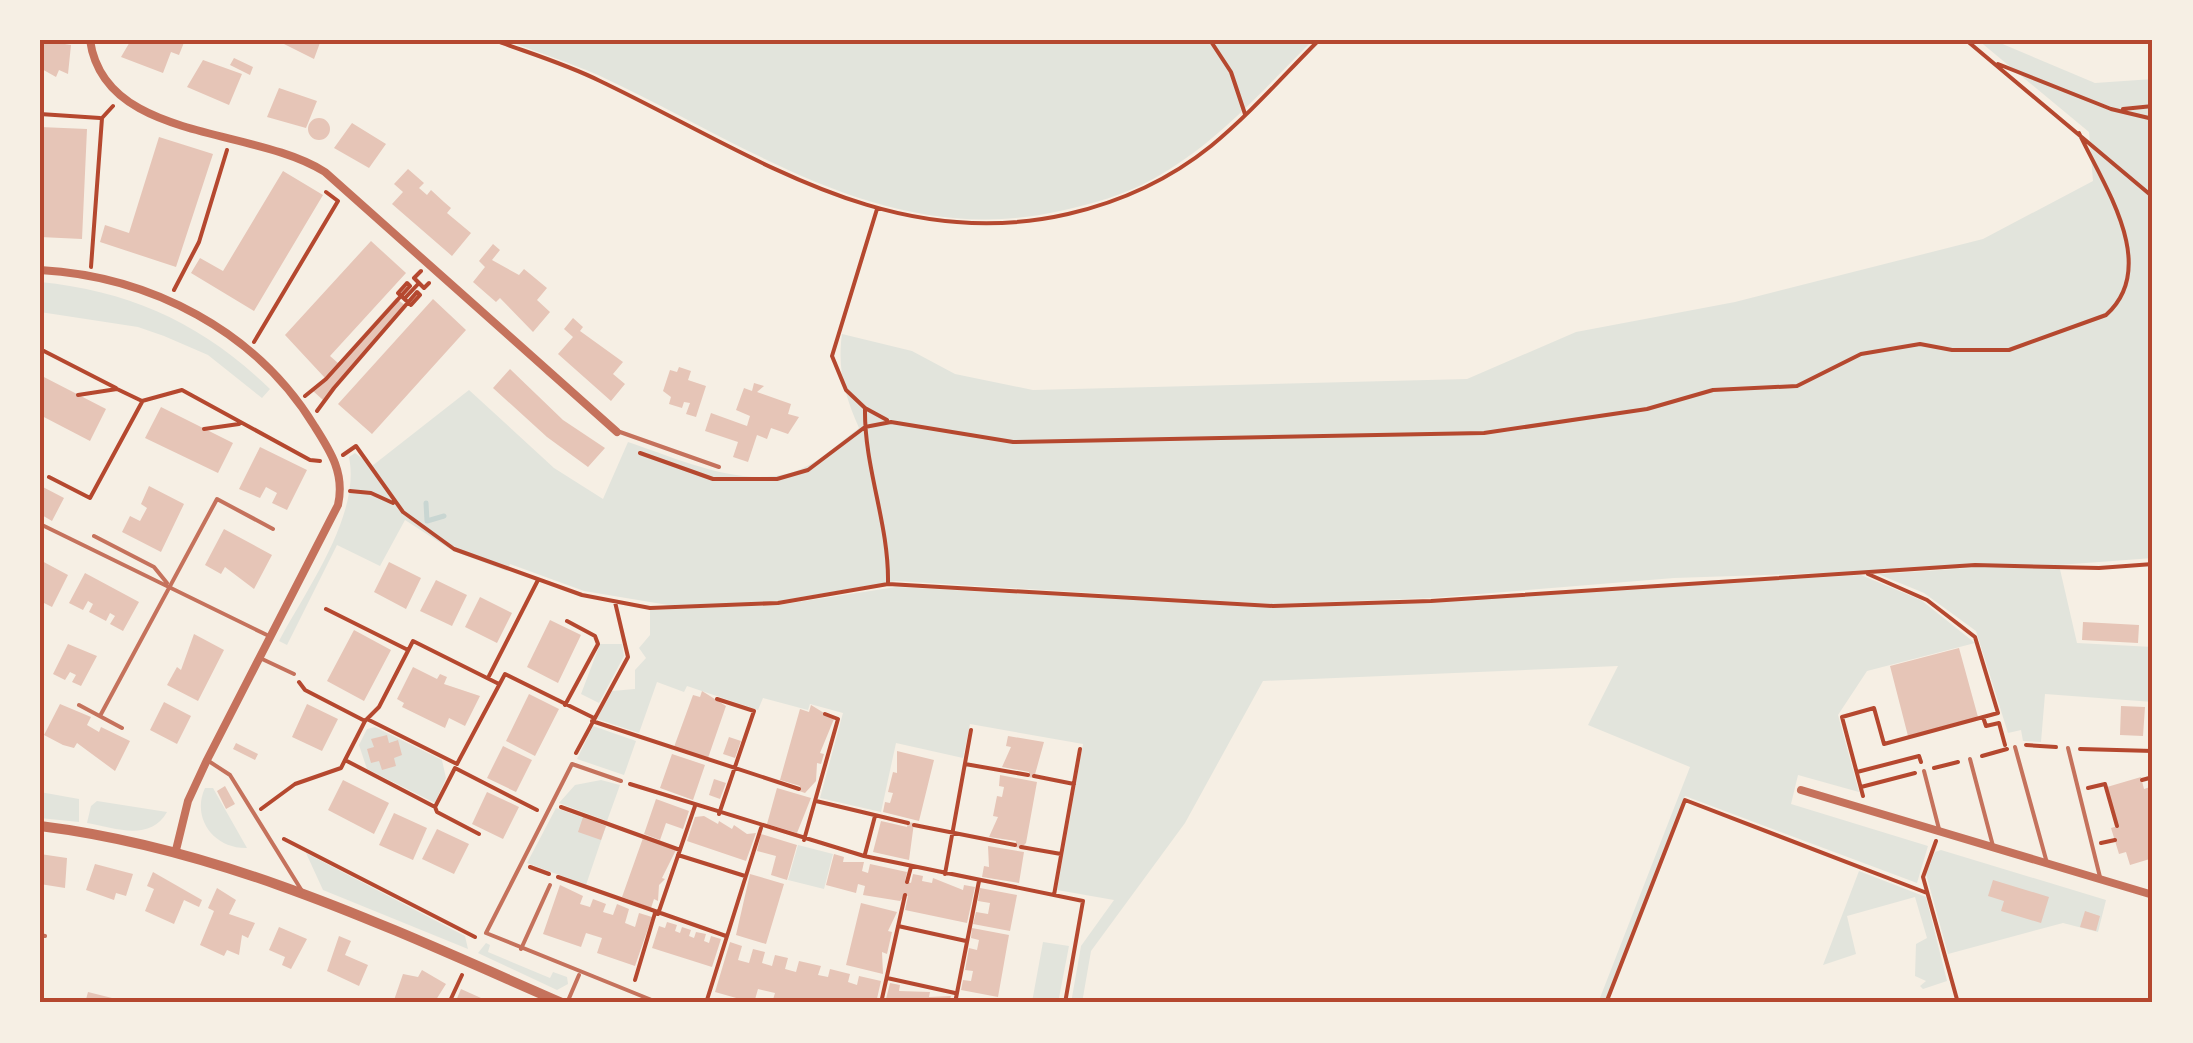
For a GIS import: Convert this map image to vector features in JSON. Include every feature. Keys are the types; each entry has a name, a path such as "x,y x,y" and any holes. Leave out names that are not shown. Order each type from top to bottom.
{"street":[{"path":"90,40 99,74 120,99 149,115 284,150 334,179 617,432"},
{"path":"40,270 90,275 142,290 194,313 250,350 299,402 334,461 340,491 338,505 206,760 188,801 176,850"},
{"path":"1801,790 2153,895"},
{"path":"40,826 176,850 302,891 565,1003"}],"lane":[{"path":"617,432 720,467"},
{"path":"100,716 217,500 273,529"},
{"path":"40,524 271,637"},
{"path":"94,536 154,567 170,586"},
{"path":"260,658 294,674"},
{"path":"79,704 122,728"},
{"path":"2016,747 2048,865"},
{"path":"2068,748 2102,882"},
{"path":"1970,759 1993,848"},
{"path":"206,760 226,771 302,891"},
{"path":"621,781 572,764 486,933 660,1003"},
{"path":"1924,771 1939,832"},
{"path":"521,949 550,885"},
{"path":"565,1003 580,974"}],"path":[{"path":"494,40 597,79 772,170 878,209 968,225 1036,222 1090,209 1156,182 1210,147 1319,40"},
{"path":"1210,40 1231,72 1245,114"},
{"path":"1966,40 2153,197"},
{"path":"1994,62 2153,119"},
{"path":"93,252 102,118 120,99"},
{"path":"2118,109 2153,106"},
{"path":"40,114 102,118"},
{"path":"878,209 832,356 846,390 865,408 890,422 1013,442 1484,433 1647,408 1712,390 1797,386 1862,354 1920,344 1952,350 2009,350 2106,316 2124,282 2122,216 2079,132"},
{"path":"180,279 198,242 231,136"},
{"path":"250,350 338,201 325,194 334,179"},
{"path":"404,299 419,282"},
{"path":"299,402 317,389 386,312 398,299 410,286 407,283 398,293 404,299 411,304 420,294 417,292 405,306 334,388 326,397 310,418"},
{"path":"40,349 142,402 182,390 310,460 334,461"},
{"path":"78,394 117,389"},
{"path":"40,473 90,498 142,402"},
{"path":"865,408 864,427 887,543 888,584"},
{"path":"617,432 642,454 691,474 778,480 808,470 864,427 890,422"},
{"path":"204,429 243,424"},
{"path":"356,446 396,504"},
{"path":"340,491 370,493 396,504 454,549 538,580 616,602 680,610 810,599 888,584 1274,606 1431,600 1974,565 2099,568 2153,564"},
{"path":"1864,572 1928,600 1978,641 1998,713 1884,744 1874,708 1842,717 1867,810"},
{"path":"488,678 538,580"},
{"path":"572,764 628,657 616,602"},
{"path":"326,609 408,650"},
{"path":"565,705 598,644 595,636 567,621"},
{"path":"254,814 295,784 341,768 413,641 499,684"},
{"path":"294,674 305,690 546,815"},
{"path":"436,807 504,674 593,720 816,798 952,834 1061,854"},
{"path":"717,699 754,712 719,814"},
{"path":"804,840 838,720 825,714"},
{"path":"1983,717 1986,726 2000,723 2006,749"},
{"path":"945,874 971,730"},
{"path":"1054,895 1080,749"},
{"path":"1857,772 1919,756"},
{"path":"345,760 479,834"},
{"path":"965,764 1074,784"},
{"path":"2142,780 2153,777"},
{"path":"621,781 761,828 864,856 1083,900 1065,1003"},
{"path":"2078,790 2105,784 2117,826"},
{"path":"1606,1003 1685,800 1928,893"},
{"path":"552,804 746,876"},
{"path":"631,993 695,806"},
{"path":"864,856 875,816"},
{"path":"262,827 480,940"},
{"path":"706,1003 761,828"},
{"path":"1939,832 1922,877 1958,1003"},
{"path":"521,864 726,936"},
{"path":"907,882 911,866"},
{"path":"955,1003 979,882"},
{"path":"881,1003 904,895"},
{"path":"898,926 967,941"},
{"path":"450,1003 469,962"},
{"path":"887,978 957,993"}],"shaded area":[{"path":"506,40 1313,40 1218,133 1153,179 1084,205 997,219 936,216 877,203 820,184 598,75"},
{"path":"1978,40 1993,40 2095,83 2153,79 2153,558 2059,565 2077,643 2153,647 2153,702 2045,694 2041,742 2023,741 2021,730 2008,733 1976,631 1924,593 1878,574 1973,568 1674,578 1430,598 1274,604 896,581 778,601 680,607 584,591 510,564 507,571 453,551 405,520 380,566 337,545 287,645 279,641 339,527 351,479 349,457 355,453 372,466 469,390 554,468 603,499 628,442 691,464 759,477 801,469 824,456 859,428 843,382 842,334 912,351 955,374 1033,390 1467,379 1576,332 1735,302 1983,239 2093,181 2089,132"},
{"path":"40,282 105,294 165,315 219,347 270,389 262,398 208,355 138,327 40,312"},
{"path":"1861,575 1921,600 1975,643 1867,671 1838,715 1859,792 1798,775 1791,804 1928,846 1917,883 1685,796 1604,1003 1598,1003 1690,767 1588,725 1618,666 1263,681 1185,823 1091,951 1082,1003 1071,1003 1081,946 1114,900 1057,890 1083,744 970,724 963,758 896,743 881,812 820,798 843,713 810,704 808,710 763,698 758,710 687,686 684,692 657,682 639,733 597,719 612,691 635,689 635,670 646,658 639,648 650,635 650,610 778,605 896,587 1294,608"},
{"path":"600,644 622,644 624,656 599,703 581,694"},
{"path":"593,726 636,741 624,775 577,759"},
{"path":"375,727 442,760 446,778 435,803 367,769 359,745 367,729"},
{"path":"601,780 620,785 607,821 559,803 575,785"},
{"path":"205,788 213,788 247,848 225,843 208,830 201,810"},
{"path":"40,792 79,799 79,822 40,818"},
{"path":"97,801 167,812 151,827 120,830 87,823 91,806"},
{"path":"556,808 606,826 586,885 527,863"},
{"path":"798,845 833,854 824,889 788,880"},
{"path":"1941,850 2106,900 2098,932 2063,923 1948,954 1926,874 1935,852"},
{"path":"306,853 465,936 468,949 323,890"},
{"path":"1859,871 1926,897 1947,981 1923,989 1920,986 1926,981 1915,976 1916,944 1927,938 1915,897 1847,916 1856,954 1823,965"},
{"path":"1043,942 1069,946 1058,1003 1032,1002"},
{"path":"486,943 490,945 488,952 550,978 553,972 567,977 568,984 557,990 478,953"}],"building":[{"path":"40,40 71,45 68,74 59,70 56,77 40,68"},
{"path":"131,40 185,40 179,55 171,52 163,73 121,57"},
{"path":"276,40 321,40 314,59"},
{"path":"234,58 253,67 250,75 230,65"},
{"path":"203,60 242,74 229,105 187,87"},
{"path":"279,88 317,101 306,128 267,117"},
{"path":"319,118 327,121 327,137 319,140 311,137 308,129 311,121"},
{"path":"352,123 386,144 369,168 334,148"},
{"path":"40,127 87,129 82,239 40,237"},
{"path":"159,137 213,154 176,267 100,242 105,225 129,233"},
{"path":"408,169 424,183 419,188 427,195 431,190 451,208 447,213 471,233 452,256 392,204 403,192 394,184"},
{"path":"283,171 323,195 254,311 191,273 200,258 223,271"},
{"path":"371,241 406,273 330,356 338,363 396,298 407,307 323,400 313,391 325,378 285,335"},
{"path":"493,244 500,250 492,260 519,275 524,269 547,288 537,300 550,312 533,332 500,298 496,302 473,282 485,267 479,261"},
{"path":"433,299 466,330 372,434 338,404"},
{"path":"573,318 583,327 580,331 623,362 613,374 625,384 611,401 558,354 573,337 564,329"},
{"path":"679,367 691,371 688,380 706,386 696,417 686,414 690,403 684,402 682,408 669,404 671,397 663,391 670,370 677,372"},
{"path":"510,369 563,420 605,448 588,467 547,437 493,388"},
{"path":"40,375 106,409 90,441 40,415"},
{"path":"754,383 764,386 757,392 791,404 788,414 799,417 788,434 771,428 767,439 757,435 748,462 733,457 738,442 705,431 711,413 747,426 750,416 736,410 744,388 752,391"},
{"path":"161,407 233,443 218,473 145,438"},
{"path":"260,447 307,470 287,510 272,503 277,493 266,487 260,498 239,489"},
{"path":"41,486 64,498 52,521 40,514"},
{"path":"149,486 184,504 161,552 122,532 130,516 140,521 147,508 141,504"},
{"path":"224,529 272,555 254,589 225,567 221,574 205,565"},
{"path":"40,560 68,575 52,607 40,601"},
{"path":"389,562 421,578 406,609 374,592"},
{"path":"85,573 139,602 123,631 110,624 115,616 110,613 106,621 89,612 93,604 88,601 83,610 69,603"},
{"path":"436,580 467,595 452,626 420,611"},
{"path":"480,597 512,613 497,643 465,627"},
{"path":"550,620 581,635 558,683 527,667"},
{"path":"2083,622 2139,625 2138,643 2082,640"},
{"path":"354,630 391,650 364,701 327,681"},
{"path":"194,634 224,650 198,701 167,685 177,667 181,670"},
{"path":"68,644 97,656 81,686 72,682 76,675 70,672 65,680 53,674"},
{"path":"1959,648 1978,717 1908,736 1890,666"},
{"path":"413,667 437,679 440,674 447,677 444,684 480,696 465,726 449,718 445,728 402,707 404,703 397,699"},
{"path":"702,691 726,706 708,758 674,747 693,695 700,697"},
{"path":"529,694 559,709 535,756 506,741"},
{"path":"164,702 191,716 177,744 150,730"},
{"path":"60,704 91,717 87,725 99,732 101,727 130,741 115,771 77,743 74,748 44,735"},
{"path":"307,704 338,719 322,751 292,737"},
{"path":"811,705 834,719 820,753 824,754 821,764 817,763 816,781 805,793 799,791 800,786 780,780 800,709 809,712"},
{"path":"2121,706 2145,707 2143,736 2120,735"},
{"path":"387,735 389,743 398,740 402,755 394,758 396,766 382,770 379,761 371,763 367,749 374,747 371,739"},
{"path":"1008,736 1044,742 1034,778 1028,777 1029,772 1002,767 1011,747 1006,746"},
{"path":"729,737 741,741 735,758 723,754"},
{"path":"236,743 258,754 255,760 233,749"},
{"path":"503,746 532,760 516,792 487,778"},
{"path":"897,751 934,760 919,821 883,812 893,793 888,792 893,772 897,773"},
{"path":"672,754 705,765 693,800 660,788"},
{"path":"1000,775 1037,782 1026,843 1021,848 1015,847 1016,841 989,837 998,817 993,816 997,796 1002,797 1004,787 999,786"},
{"path":"2141,777 2144,789 2153,786 2153,858 2130,865 2126,852 2119,854 2111,828 2118,826 2107,787"},
{"path":"714,779 726,783 720,799 709,795"},
{"path":"343,780 389,803 374,834 328,810"},
{"path":"225,786 235,804 226,809 217,791"},
{"path":"777,788 811,798 797,833 767,824"},
{"path":"487,792 519,807 503,839 472,824"},
{"path":"656,799 689,811 683,829 666,823 660,840 644,834"},
{"path":"394,813 427,828 413,860 379,845"},
{"path":"704,816 732,829 734,825 747,834 756,833 746,861 687,841 695,817"},
{"path":"583,817 606,826 601,840 578,832"},
{"path":"881,821 907,827 908,822 914,823 909,860 873,852"},
{"path":"437,829 469,844 454,874 422,859"},
{"path":"761,834 797,845 787,880 771,875 776,856 757,851"},
{"path":"643,838 676,850 659,885 658,901 654,899 651,908 622,897"},
{"path":"988,846 1024,852 1019,883 982,877 984,866 989,867"},
{"path":"40,854 67,858 65,888 40,884"},
{"path":"834,854 844,857 843,862 864,862 862,871 868,873 870,864 907,872 905,881 911,883 913,874 923,876 922,881 932,883 933,878 963,890 964,885 975,887 967,923 905,910 905,895 900,901 863,895 865,886 858,884 856,893 826,885"},
{"path":"95,864 133,874 126,896 116,893 114,900 86,890"},
{"path":"153,872 202,900 199,907 184,900 174,924 145,911 154,889 147,886"},
{"path":"750,874 784,884 766,944 736,935"},
{"path":"1993,880 2049,897 2041,923 2001,911 2004,901 1988,896"},
{"path":"560,885 583,896 580,904 590,907 593,899 606,904 603,912 613,915 617,904 629,909 625,923 635,927 639,913 652,917 635,966 597,953 602,938 586,933 581,947 543,934"},
{"path":"217,888 236,900 229,914 255,923 248,938 242,935 239,955 227,950 224,956 200,945 214,911 208,908"},
{"path":"980,888 1017,895 1010,931 973,924 976,912 988,914 990,903 978,901"},
{"path":"861,903 897,912 888,931 892,932 887,954 882,952 883,974 846,965"},
{"path":"2085,911 2100,916 2096,931 2080,927"},
{"path":"667,922 677,925 675,931 680,933 682,927 691,930 689,936 694,938 696,932 706,934 704,941 709,943 711,936 721,939 712,967 652,948 659,926 665,928"},
{"path":"279,927 307,939 291,969 282,965 285,957 269,950"},
{"path":"972,928 1009,935 998,997 961,990 963,980 971,981 973,971 965,970 969,948 977,950 979,940 971,938"},
{"path":"339,936 351,941 345,955 368,965 359,986 327,971"},
{"path":"730,942 742,946 738,960 749,963 753,949 765,952 762,963 772,966 775,955 788,958 785,969 796,972 799,961 821,966 818,975 828,977 830,969 850,974 848,982 857,985 859,976 881,981 876,1003 772,1003 775,993 758,989 754,1003 715,992"},
{"path":"422,970 446,984 434,1003 393,1003 403,974 418,977"},
{"path":"890,983 900,985 899,991 930,992 929,997 951,996 949,1003 885,1003"},
{"path":"461,989 481,998 478,1003 455,1003"},
{"path":"88,992 128,1002 128,1003 85,1003"}],"waterway":[{"path":"426,503 427,521 444,516"}]}
